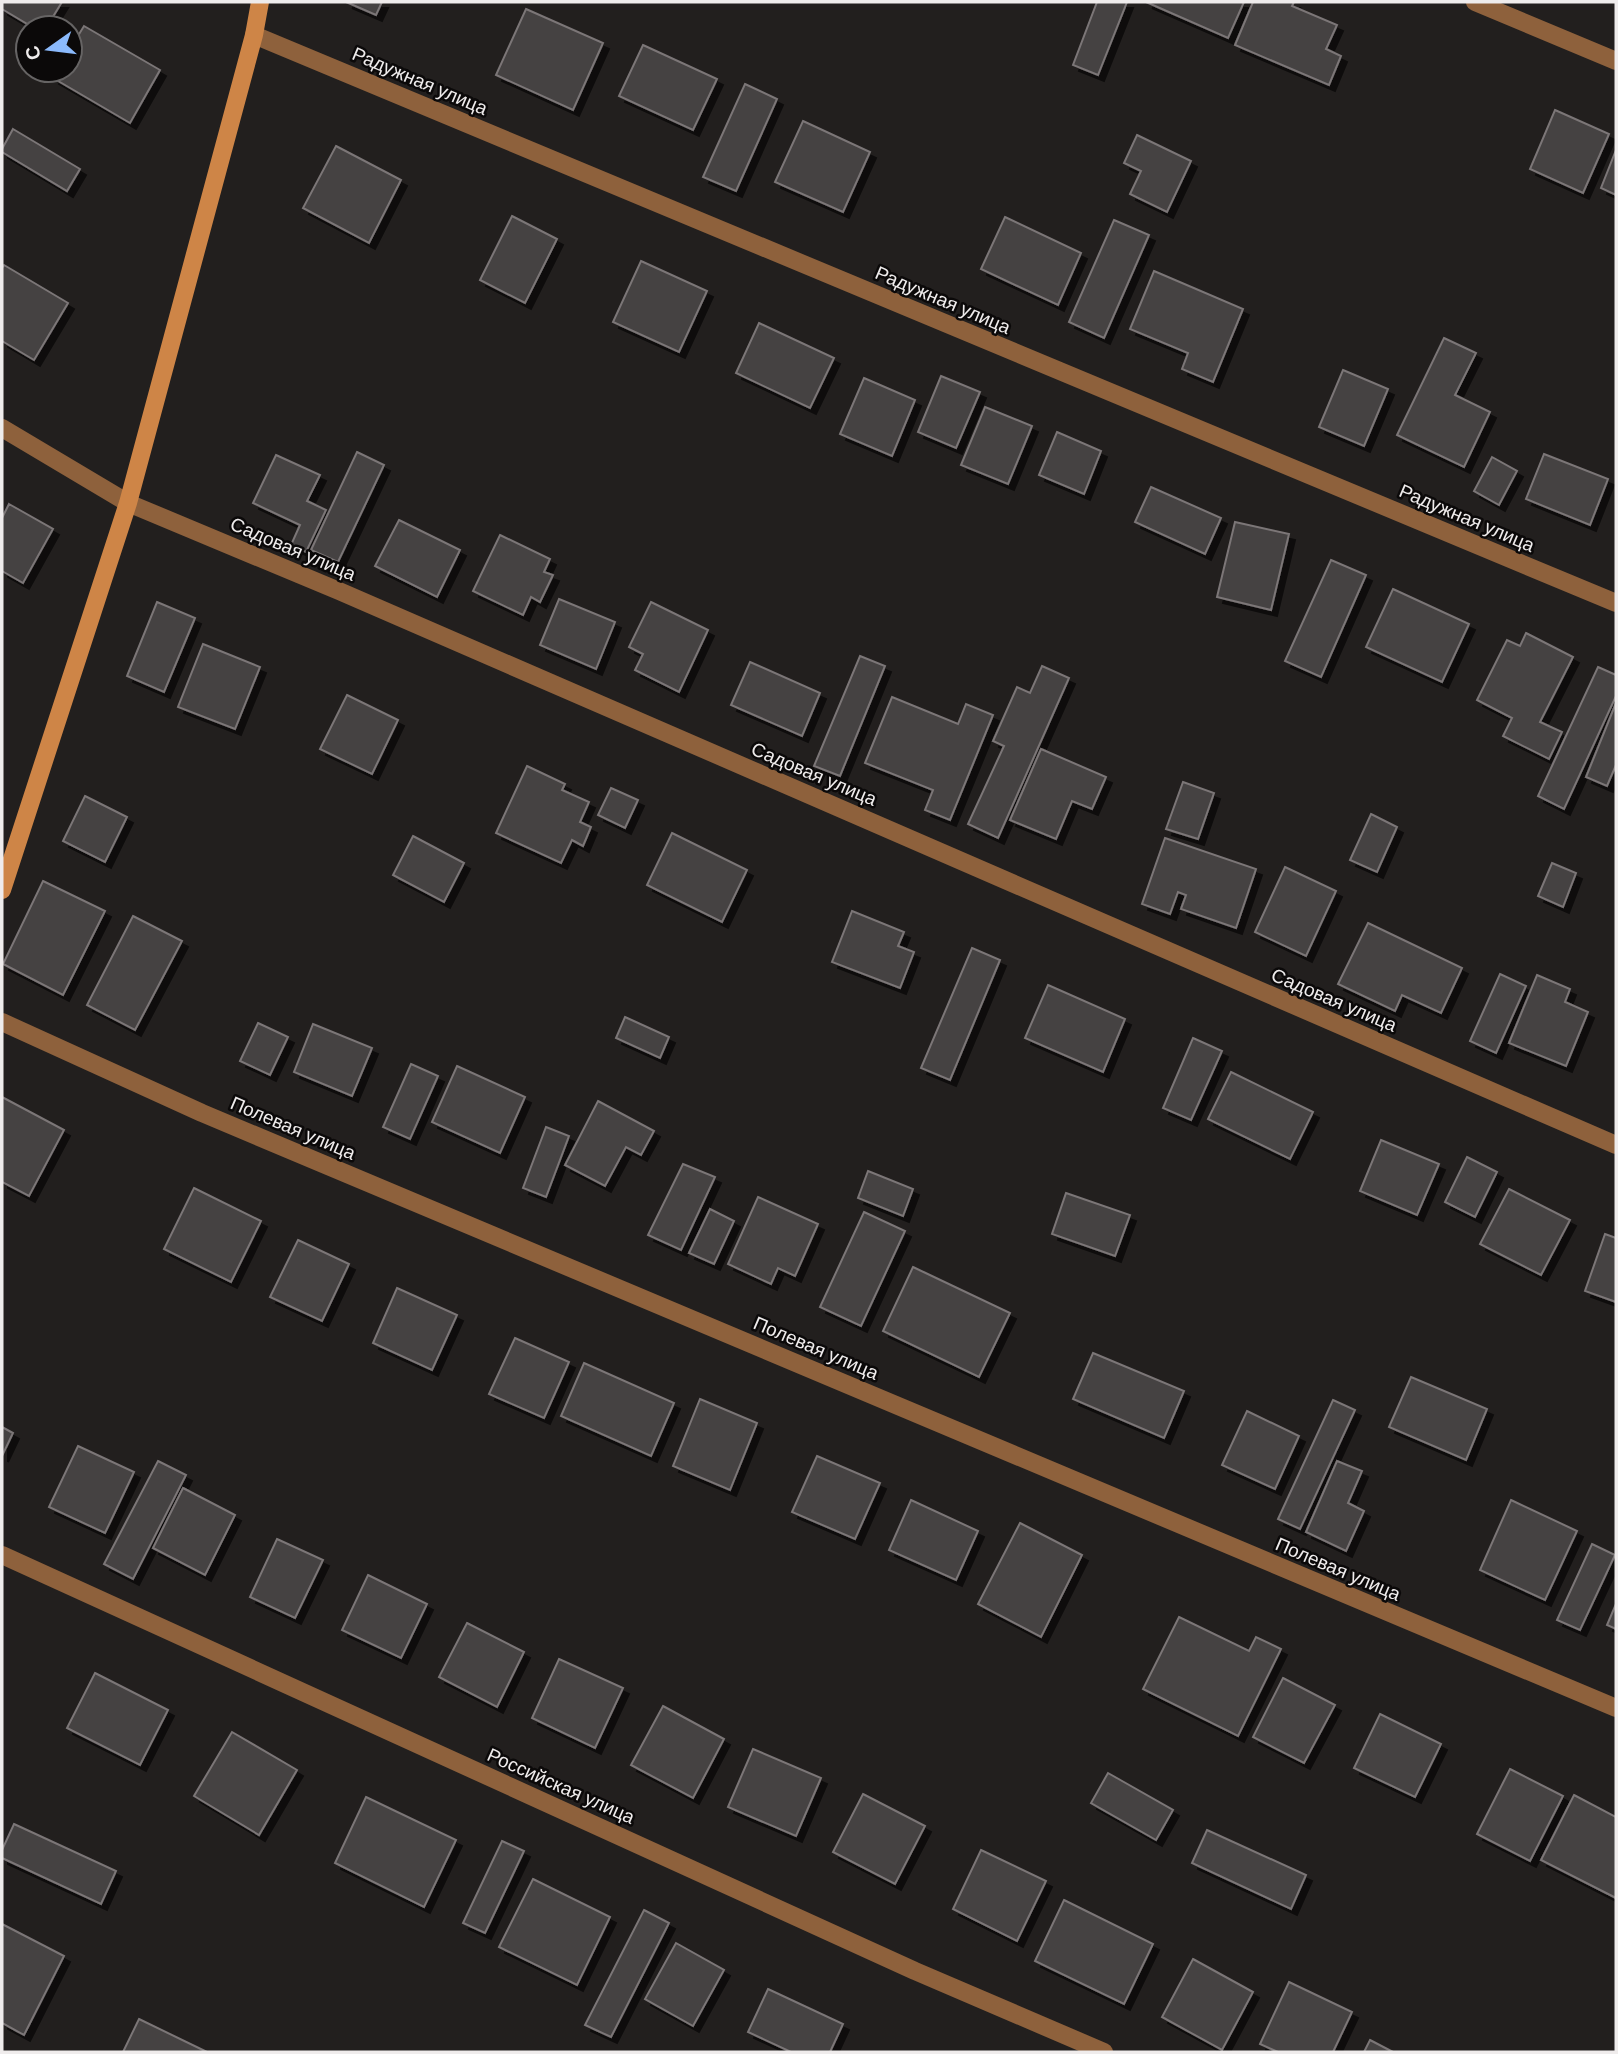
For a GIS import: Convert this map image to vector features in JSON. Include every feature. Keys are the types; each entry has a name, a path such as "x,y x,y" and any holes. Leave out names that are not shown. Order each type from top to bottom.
{"street":[{"path":"2,890 128,503 254,35 260,2"},
{"path":"1475,2 1616,61"},
{"name":"Радужная улица","path":"254,35 1616,603"},
{"name":"Садовая улица","path":"2,428 128,503 364,602 1616,1145"},
{"name":"Полевая улица","path":"2,1021 202,1113 1616,1709"},
{"name":"Российская улица","path":"2,1555 915,1971 1104,2052"}],"building":[{"path":"2,2 62,2 55,14 14,14 14,16 2,9"},
{"path":"346,2 382,2 376,15"},
{"path":"1097,2 1127,2 1098,75 1073,65"},
{"path":"1146,2 1244,2 1228,38"},
{"path":"1253,2 1294,2 1292,6 1337,25 1326,49 1341,56 1329,85 1235,45"},
{"path":"526,9 603,43 573,110 496,75"},
{"path":"84,26 160,70 130,123 63,84 84,84"},
{"path":"643,45 717,79 693,130 619,96"},
{"path":"745,84 777,99 736,191 703,177"},
{"path":"1555,110 1609,134 1583,193 1530,169"},
{"path":"803,121 870,152 843,212 775,182"},
{"path":"13,129 80,169 67,191 2,152"},
{"path":"1137,135 1191,161 1167,212 1130,194 1141,171 1124,163"},
{"path":"336,146 401,180 369,243 303,208"},
{"path":"1616,150 1616,195 1601,188"},
{"path":"512,216 557,239 525,303 480,280"},
{"path":"1005,217 1081,253 1058,305 981,269"},
{"path":"1114,220 1149,235 1104,338 1069,322"},
{"path":"641,261 707,291 679,352 613,322"},
{"path":"4,265 68,303 34,360 2,341"},
{"path":"1154,271 1243,309 1213,382 1182,369 1188,353 1130,329"},
{"path":"759,323 834,358 810,408 736,373"},
{"path":"1444,338 1476,353 1455,395 1490,412 1464,467 1397,435"},
{"path":"1343,370 1388,389 1364,446 1319,427"},
{"path":"941,376 980,392 956,448 918,432"},
{"path":"864,378 915,400 892,456 840,434"},
{"path":"985,407 1032,426 1008,484 961,465"},
{"path":"1057,432 1101,451 1084,494 1039,475"},
{"path":"357,452 384,465 338,562 311,550"},
{"path":"1544,454 1608,479 1590,525 1526,499"},
{"path":"276,455 320,475 307,501 326,510 306,552 291,545 300,525 253,503"},
{"path":"1492,457 1517,471 1499,505 1474,491"},
{"path":"1151,487 1221,518 1205,554 1135,522"},
{"path":"9,504 53,529 23,583 2,571 2,518"},
{"path":"399,520 460,550 437,597 375,566"},
{"path":"1235,522 1289,534 1271,610 1217,597"},
{"path":"500,535 550,559 544,572 553,575 540,602 531,597 523,615 473,591"},
{"path":"1331,560 1366,575 1321,677 1285,661"},
{"path":"1393,589 1469,624 1442,682 1366,647"},
{"path":"559,599 615,622 596,669 540,645"},
{"path":"157,602 195,618 164,692 127,676"},
{"path":"651,602 708,630 679,692 635,670 643,654 629,647"},
{"path":"1526,633 1573,657 1540,722 1562,732 1549,759 1503,736 1512,718 1477,700 1507,640 1520,646"},
{"path":"203,644 260,667 235,729 178,707"},
{"path":"860,656 885,666 840,776 814,766"},
{"path":"750,662 820,693 802,736 731,705"},
{"path":"1042,666 1069,678 998,838 968,824 1004,746 993,741 1017,687 1030,693"},
{"path":"1598,667 1616,675 1616,696 1564,809 1538,796"},
{"path":"347,695 398,720 372,774 320,749"},
{"path":"892,697 958,724 966,704 993,715 950,820 925,810 933,790 865,763"},
{"path":"1616,703 1616,765 1607,786 1586,777"},
{"path":"1041,749 1106,777 1092,809 1072,801 1056,839 1010,820"},
{"path":"527,766 565,784 562,790 589,802 580,822 591,827 583,846 572,840 561,863 496,833"},
{"path":"1183,782 1214,793 1198,839 1166,829"},
{"path":"611,788 638,800 625,828 598,815"},
{"path":"85,796 127,817 105,862 63,841"},
{"path":"1371,814 1397,827 1377,872 1350,860"},
{"path":"672,833 747,870 722,922 647,885"},
{"path":"413,836 464,863 444,902 393,875"},
{"path":"1165,838 1256,869 1236,928 1181,909 1186,895 1178,892 1170,914 1142,904"},
{"path":"1552,863 1576,873 1563,907 1538,896"},
{"path":"1285,867 1336,891 1306,956 1255,932"},
{"path":"43,881 105,911 63,995 3,964"},
{"path":"852,911 904,932 898,946 914,952 900,988 832,962"},
{"path":"133,916 182,941 135,1030 87,1005"},
{"path":"1368,923 1462,968 1441,1013 1402,995 1395,1011 1338,984"},
{"path":"972,948 1000,960 950,1080 921,1068"},
{"path":"1500,974 1526,986 1496,1053 1470,1041"},
{"path":"1537,975 1570,989 1565,1002 1588,1012 1566,1066 1509,1043"},
{"path":"1048,985 1125,1019 1103,1072 1025,1038"},
{"path":"625,1017 669,1037 660,1058 616,1038"},
{"path":"258,1023 288,1037 270,1075 240,1061"},
{"path":"313,1024 372,1048 352,1096 294,1072"},
{"path":"1193,1038 1222,1051 1191,1120 1163,1108"},
{"path":"411,1064 438,1076 410,1139 383,1127"},
{"path":"457,1066 525,1097 500,1153 432,1122"},
{"path":"1231,1072 1313,1112 1290,1159 1208,1119"},
{"path":"2,1097 64,1130 29,1196 2,1182"},
{"path":"598,1101 654,1131 641,1155 626,1147 605,1186 565,1165"},
{"path":"546,1127 569,1136 546,1197 523,1188"},
{"path":"1381,1140 1439,1164 1417,1215 1360,1191"},
{"path":"1467,1157 1497,1172 1475,1217 1445,1202"},
{"path":"683,1164 715,1177 681,1250 648,1235"},
{"path":"868,1171 913,1189 903,1216 858,1198"},
{"path":"194,1188 261,1221 231,1282 164,1249"},
{"path":"1509,1189 1570,1220 1541,1275 1480,1244"},
{"path":"1066,1193 1130,1215 1115,1256 1052,1234"},
{"path":"758,1197 818,1224 795,1276 778,1268 771,1284 728,1264"},
{"path":"710,1209 734,1221 714,1264 689,1253"},
{"path":"864,1212 905,1231 861,1326 820,1307"},
{"path":"1605,1234 1616,1238 1616,1302 1585,1291"},
{"path":"298,1240 349,1264 322,1321 270,1297"},
{"path":"913,1267 1010,1313 979,1377 883,1331"},
{"path":"397,1288 457,1315 432,1370 373,1343"},
{"path":"515,1338 569,1362 544,1418 489,1394"},
{"path":"1093,1353 1184,1391 1164,1438 1073,1399"},
{"path":"584,1363 674,1403 651,1456 561,1416"},
{"path":"1411,1377 1487,1409 1466,1460 1389,1427"},
{"path":"700,1399 757,1423 730,1490 673,1466"},
{"path":"1333,1400 1355,1410 1300,1529 1278,1519"},
{"path":"1247,1411 1299,1436 1275,1489 1222,1465"},
{"path":"2,1427 13,1433 2,1456"},
{"path":"78,1446 134,1472 105,1533 49,1507"},
{"path":"817,1456 880,1483 855,1539 792,1512"},
{"path":"158,1461 186,1475 133,1579 104,1564"},
{"path":"1337,1461 1362,1471 1348,1503 1364,1511 1346,1551 1306,1532"},
{"path":"183,1488 235,1515 205,1575 153,1548"},
{"path":"911,1500 978,1531 956,1580 889,1550"},
{"path":"1511,1500 1577,1531 1545,1600 1480,1570"},
{"path":"1020,1523 1082,1555 1041,1637 978,1604"},
{"path":"277,1539 323,1560 295,1618 250,1597"},
{"path":"1592,1544 1615,1555 1580,1630 1557,1620"},
{"path":"368,1575 427,1604 401,1658 342,1630"},
{"path":"1616,1604 1616,1629 1607,1625"},
{"path":"1179,1617 1249,1651 1256,1637 1281,1649 1238,1736 1143,1689"},
{"path":"467,1623 524,1652 497,1707 439,1677"},
{"path":"559,1659 623,1688 595,1748 532,1718"},
{"path":"95,1673 168,1710 140,1765 67,1728"},
{"path":"1283,1678 1335,1705 1304,1763 1253,1737"},
{"path":"663,1706 724,1739 693,1798 631,1765"},
{"path":"1380,1714 1441,1744 1415,1797 1354,1768"},
{"path":"232,1732 297,1770 259,1835 194,1796"},
{"path":"753,1749 821,1778 796,1836 728,1807"},
{"path":"1510,1769 1563,1796 1530,1861 1477,1834"},
{"path":"1108,1773 1173,1810 1156,1840 1091,1803"},
{"path":"863,1794 925,1826 895,1884 833,1852"},
{"path":"1574,1795 1616,1817 1616,1898 1541,1860"},
{"path":"366,1797 456,1840 424,1907 335,1863"},
{"path":"14,1824 116,1871 101,1904 2,1858 2,1850"},
{"path":"1207,1830 1306,1875 1291,1909 1192,1863"},
{"path":"502,1841 524,1851 485,1933 463,1923"},
{"path":"981,1850 1046,1881 1017,1941 953,1909"},
{"path":"533,1879 610,1917 577,1985 499,1947"},
{"path":"1064,1900 1153,1944 1124,2004 1035,1961"},
{"path":"644,1910 669,1923 611,2037 585,2025"},
{"path":"2,1924 64,1956 24,2035 2,2023"},
{"path":"676,1943 724,1970 693,2026 645,1999"},
{"path":"1193,1959 1253,1992 1222,2050 1162,2017"},
{"path":"1289,1982 1352,2012 1333,2052 1278,2052 1260,2044"},
{"path":"768,1989 843,2024 830,2052 791,2052 748,2032"},
{"path":"139,2019 207,2052 123,2052"},
{"path":"1370,2040 1393,2052 1364,2052"}]}
